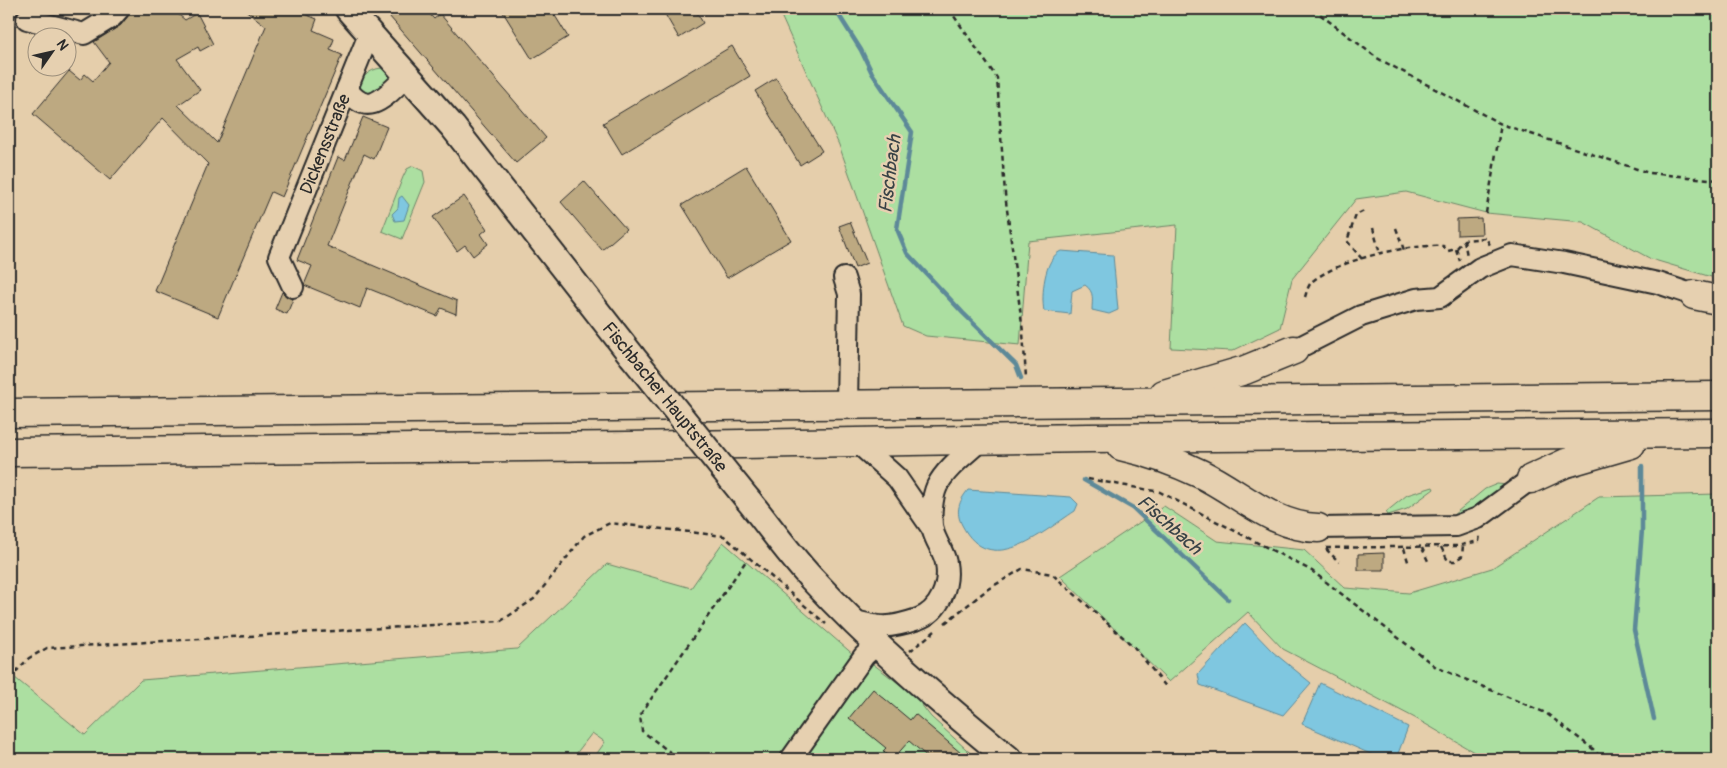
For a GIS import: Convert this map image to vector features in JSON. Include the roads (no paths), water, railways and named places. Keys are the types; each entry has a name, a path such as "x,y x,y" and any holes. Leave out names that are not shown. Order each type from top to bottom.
{"highway":[{"path":"1132,402 1245,370 1294,350"},
{"path":"9,413 1718,396"},
{"path":"1532,479 1588,455 1687,433"},
{"path":"9,452 980,441 1088,438 1718,433"},
{"path":"1088,438 1168,460 1200,474 1283,522 1304,528 1322,538"}],"main road":[{"name":"Fischbacher Hauptstraße","path":"348,9 453,127 632,356 809,576 839,623 876,644 1009,759"}],"street":[{"path":"27,19 84,34 112,17 119,9"},
{"name":"Dickensstraße","path":"293,287 279,257 370,32"},
{"path":"347,89 355,101 364,105 373,104 408,75"},
{"path":"1294,350 1361,316 1416,299 1440,297 1480,268 1512,255 1564,263 1658,283 1706,297"},
{"path":"844,278 849,294 847,404"},
{"path":"933,530 933,503 937,486 947,473 980,441"},
{"path":"839,623 881,628 898,626 924,617 936,606 947,578 946,561 933,530 909,492 897,478 858,442"},
{"path":"1322,538 1456,526 1478,518 1532,479"},
{"path":"791,759 864,656 876,644"}],"water":[{"path":"402,196 409,205 404,220 395,221 392,214 398,208 399,198"},
{"path":"1061,251 1113,255 1118,310 1109,314 1092,310 1092,293 1085,285 1072,291 1070,314 1044,311 1043,296 1047,269 1055,255"},
{"path":"968,490 1071,497 1078,504 1075,511 1032,539 1001,550 987,549 974,541 960,520 959,507 962,498"},
{"path":"1245,623 1273,652 1311,683 1283,715 1200,685 1198,674"},
{"path":"1320,683 1408,727 1396,759 1382,759 1302,724"}],"waterway":[{"name":"Fischbach","path":"835,9 861,50 872,73 912,132 897,229 907,253 963,313 1016,365 1021,378"},
{"path":"1642,466 1642,530 1634,630 1654,719"},
{"name":"Fischbach","path":"1084,480 1133,508 1228,599"}]}
